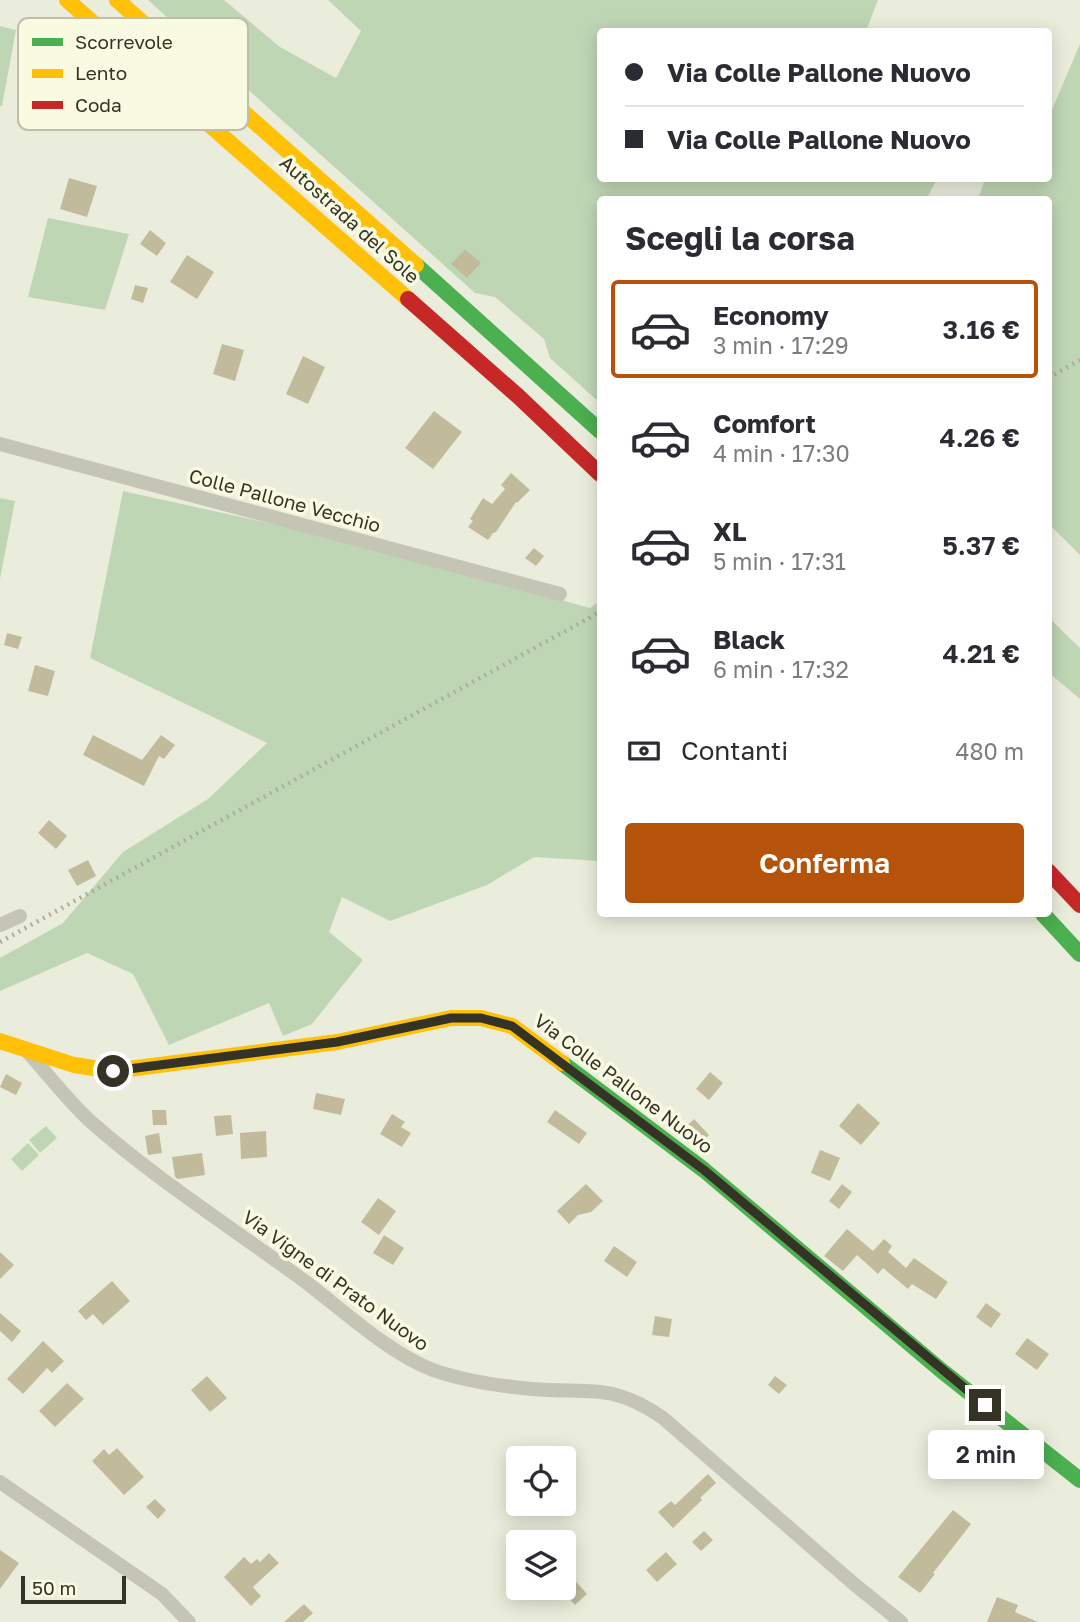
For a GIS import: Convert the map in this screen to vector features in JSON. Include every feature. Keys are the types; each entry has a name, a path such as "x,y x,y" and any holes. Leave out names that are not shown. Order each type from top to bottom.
{"main road":[{"name":"Autostrada del Sole","path":"67,0 88,18"},
{"name":"Autostrada del Sole","path":"117,0 137,18"},
{"name":"Autostrada del Sole","path":"248,116 597,428"},
{"name":"Autostrada del Sole","path":"218,130 509,388 597,471"},
{"path":"1052,875 1080,905"},
{"path":"1046,917 1080,954"},
{"name":"Via Colle Pallone Nuovo","path":"0,1041 85,1068 126,1070 337,1042 451,1018 481,1018 512,1026 704,1170 942,1371 1080,1480"}],"street":[{"name":"Colle Pallone Vecchio","path":"0,444 560,594"},
{"path":"0,925 20,916"},
{"name":"Via Vigne di Prato Nuovo","path":"25,1049 88,1119 150,1172 241,1235 403,1356 437,1371 491,1384 532,1389 605,1391 640,1403 663,1418 901,1622"},
{"path":"0,1482 162,1594 190,1622"}],"green space":[{"path":"148,0 224,0 245,18 168,18"},
{"path":"328,0 878,0 867,28 597,28 597,182 935,182 928,196 597,196 597,400 550,358 544,339 495,297 475,293 248,90 248,20 280,47 336,78 361,31"},
{"path":"0,26 16,30 2,106 0,106"},
{"path":"1080,44 1080,555 1052,527 1052,196 979,196 984,182 1052,182 1052,110"},
{"path":"48,218 129,234 105,310 28,297"},
{"path":"123,491 354,542 590,608 597,603 597,861 534,857 487,885 390,921 342,897 329,932 363,960 312,1024 283,1036 269,1003 169,1045 133,974 87,953 0,991 0,958 63,923 123,852 208,799 267,743 90,658"},
{"path":"0,498 15,501 0,579"},
{"path":"1052,621 1080,648 1080,699 1052,675"},
{"path":"46,1126 57,1138 40,1153 29,1140"},
{"path":"28,1143 39,1155 22,1171 11,1159"}],"building":[{"path":"69,178 97,186 87,217 60,209"},
{"path":"150,230 166,243 157,256 140,244"},
{"path":"465,249 481,263 467,278 451,264"},
{"path":"187,255 214,272 197,299 170,282"},
{"path":"135,285 148,288 143,303 131,299"},
{"path":"222,344 244,350 235,381 213,374"},
{"path":"303,356 325,367 308,404 286,394"},
{"path":"434,411 462,432 433,469 405,448"},
{"path":"511,473 530,490 516,502 488,540 468,527 473,521 470,519 483,498 492,504 505,489 501,485"},
{"path":"534,548 544,556 536,566 525,558"},
{"path":"7,633 22,637 18,649 4,645"},
{"path":"35,665 55,671 48,696 28,691"},
{"path":"93,735 142,760 161,735 175,745 164,759 159,756 144,786 83,755"},
{"path":"49,820 67,836 56,849 38,833"},
{"path":"88,860 96,876 77,886 68,870"},
{"path":"710,1072 723,1083 709,1100 696,1089"},
{"path":"6,1074 22,1083 16,1095 0,1087"},
{"path":"316,1093 345,1099 341,1115 313,1109"},
{"path":"858,1103 880,1123 861,1145 839,1126"},
{"path":"152,1110 166,1110 167,1125 153,1125"},
{"path":"555,1110 587,1133 579,1144 547,1122"},
{"path":"392,1114 405,1122 401,1127 411,1133 402,1147 380,1134"},
{"path":"231,1115 233,1134 216,1136 214,1116"},
{"path":"694,1119 709,1135 696,1148 678,1135"},
{"path":"266,1131 267,1157 241,1159 240,1133"},
{"path":"159,1133 162,1153 148,1155 145,1136"},
{"path":"820,1150 840,1158 830,1181 811,1173"},
{"path":"202,1153 205,1175 178,1179 175,1177 172,1157"},
{"path":"586,1184 603,1201 591,1212 578,1215 569,1224 557,1211"},
{"path":"842,1184 852,1192 839,1209 829,1201"},
{"path":"378,1198 396,1211 379,1235 361,1222"},
{"path":"847,1229 873,1251 884,1239 892,1246 888,1252 906,1268 914,1258 948,1282 936,1299 912,1284 908,1289 883,1268 878,1274 857,1255 843,1271 824,1256"},
{"path":"384,1235 404,1248 393,1265 373,1253"},
{"path":"614,1246 637,1262 627,1277 604,1261"},
{"path":"0,1252 14,1265 0,1279"},
{"path":"112,1281 130,1301 103,1325 93,1314 86,1320 78,1311"},
{"path":"986,1303 1001,1314 991,1328 976,1317"},
{"path":"0,1313 21,1331 12,1342 0,1331"},
{"path":"655,1316 672,1319 669,1337 652,1335"},
{"path":"1027,1338 1049,1354 1037,1370 1015,1354"},
{"path":"43,1341 64,1361 52,1373 47,1368 23,1394 7,1379"},
{"path":"207,1376 227,1398 210,1412 191,1390"},
{"path":"775,1376 787,1385 779,1394 768,1385"},
{"path":"67,1383 84,1399 55,1427 39,1411"},
{"path":"117,1448 144,1477 124,1495 92,1461 104,1449 109,1455"},
{"path":"708,1474 716,1483 673,1528 658,1512 671,1501 675,1505"},
{"path":"155,1499 166,1510 158,1519 146,1507"},
{"path":"953,1510 971,1524 920,1593 898,1577"},
{"path":"704,1531 713,1540 701,1551 692,1542"},
{"path":"0,1550 19,1563 0,1589"},
{"path":"666,1552 677,1564 657,1582 646,1570"},
{"path":"269,1553 279,1563 253,1587 261,1596 251,1606 224,1577 244,1557 251,1564 257,1559 260,1562"},
{"path":"576,1582 587,1594 575,1605 570,1600 576,1600"},
{"path":"997,1597 1018,1605 1015,1612 1038,1622 987,1622"},
{"path":"304,1604 313,1613 303,1622 284,1622"}],"railway":[{"path":"1052,376 1080,360"},
{"path":"0,942 597,614"}],"traffic: fast":[{"path":"416,265 597,428"},
{"path":"1046,917 1080,954"},
{"path":"562,1063 704,1170 942,1371 1080,1480"}],"traffic: slow":[{"path":"67,0 88,18"},
{"path":"117,0 137,18"},
{"path":"248,116 416,265"},
{"path":"215,130 408,299"},
{"path":"0,1041 74,1065 113,1071 337,1042 451,1018 481,1018 512,1026 562,1063"}],"traffic: jam":[{"path":"408,299 519,397 597,471"},
{"path":"1052,875 1080,905"}],"route":[{"path":"113,1071 337,1042 451,1018 481,1018 512,1026 704,1170 985,1405"}]}
